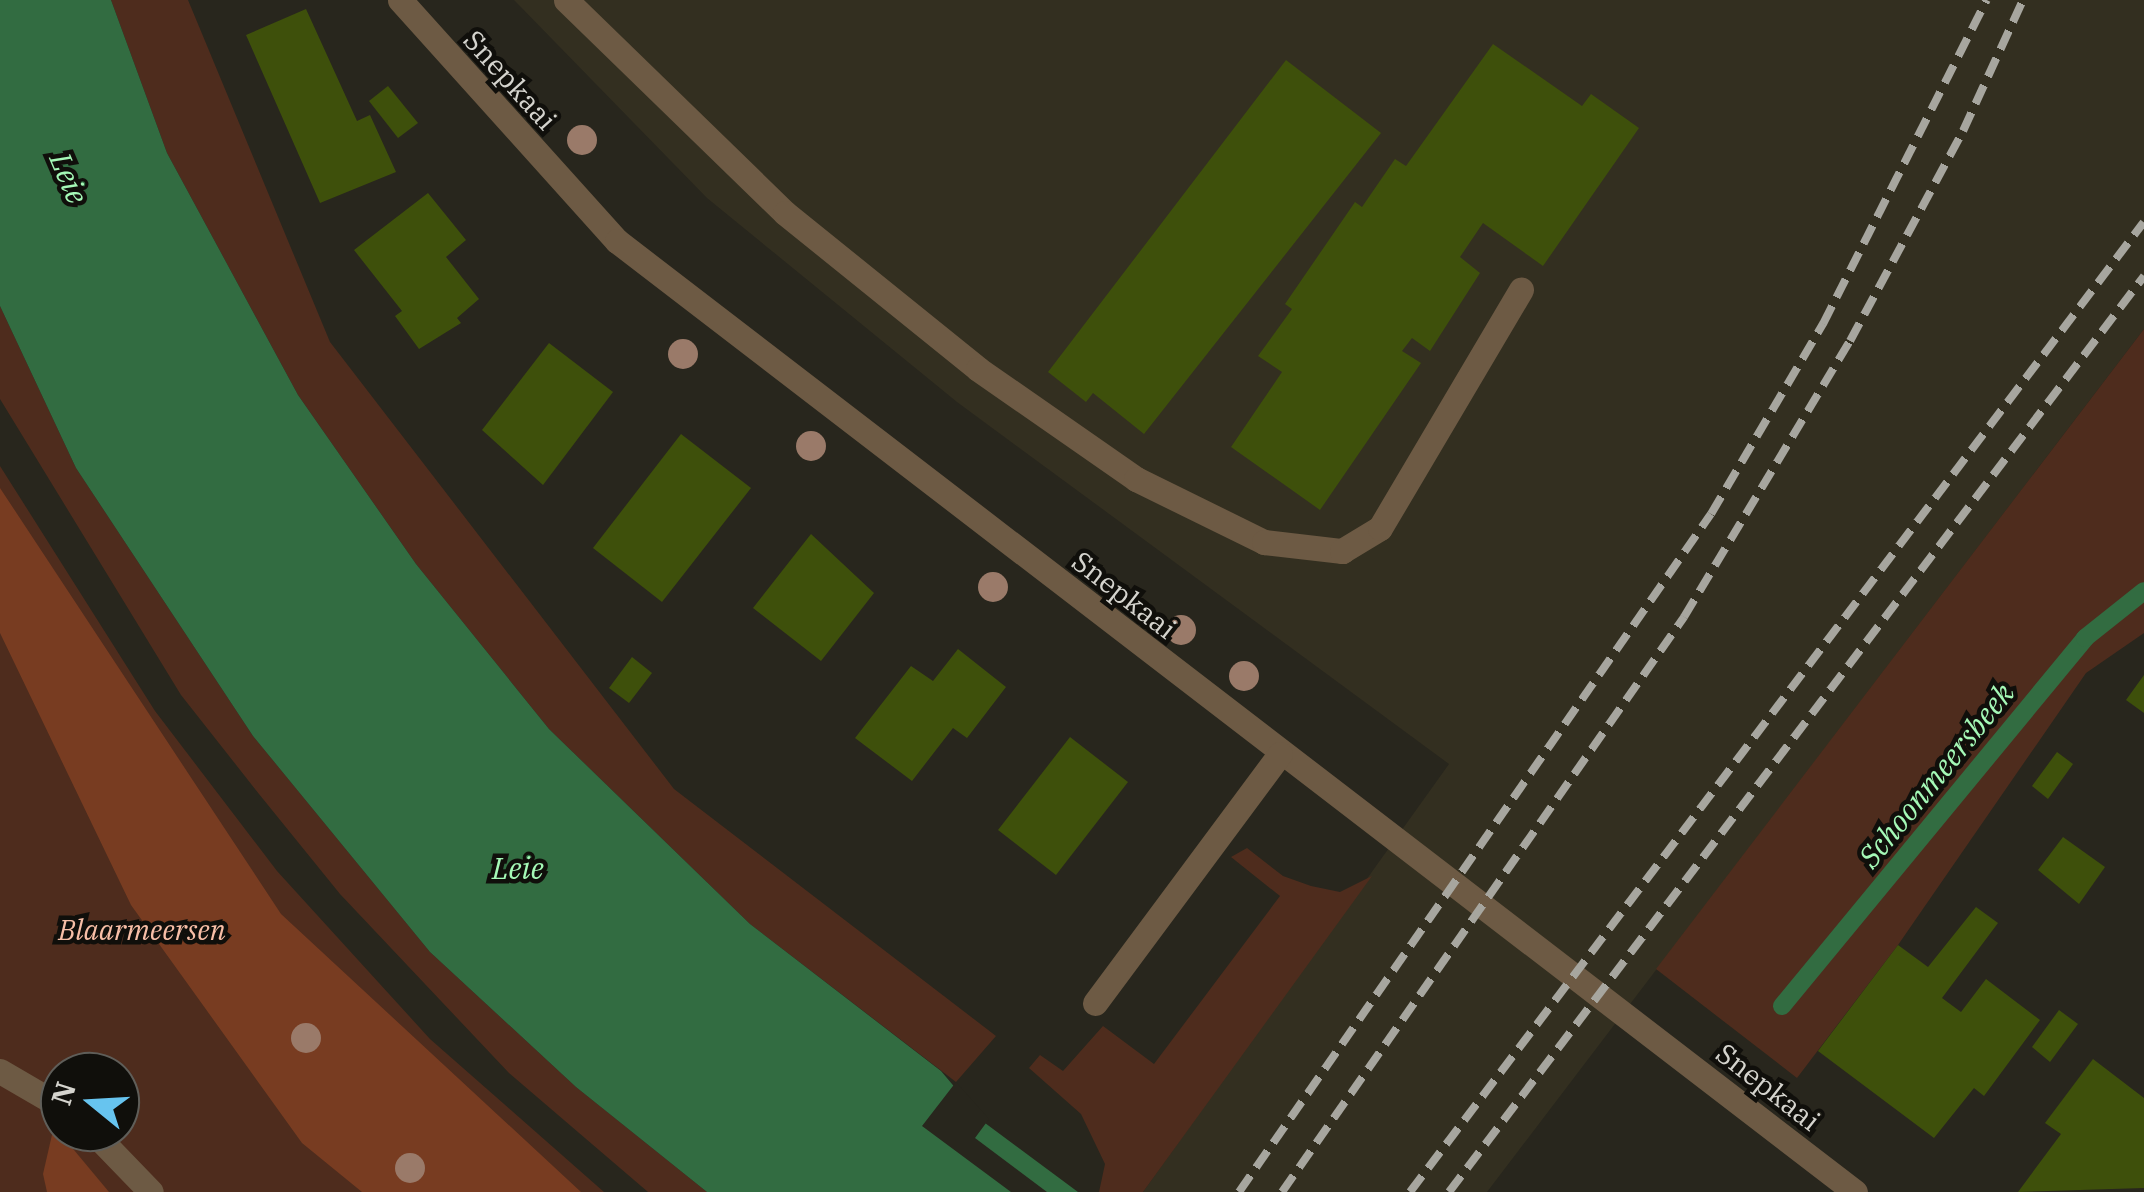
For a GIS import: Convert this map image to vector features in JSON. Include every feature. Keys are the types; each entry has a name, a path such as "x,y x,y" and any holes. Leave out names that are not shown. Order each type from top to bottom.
{"street":[{"name":"Snepkaai","path":"400,0 617,241 1854,1192"},
{"path":"566,0 784,212 978,369 1136,479 1264,542 1342,552 1380,528 1522,290"},
{"path":"1095,1004 1280,754"},
{"path":"0,1071 40,1094"},
{"path":"112,1152 150,1192"}],"shaded area":[{"path":"514,0 2144,0 2144,329 1487,1192 1143,1192 1449,764 957,402 707,198"},
{"path":"0,488 281,914 581,1192 362,1192 302,1143 131,905 0,633"},
{"path":"48,1152 76,1152 109,1192 47,1192 43,1174"}],"green space":[{"path":"111,0 188,0 330,342 674,789 996,1036 956,1082 750,924 549,729 416,564 298,395 167,153"},
{"path":"0,306 76,468 253,736 430,952 576,1087 707,1192 648,1192 509,1073 340,894 259,794 181,695 0,399"},
{"path":"2144,329 2144,633 2086,673 1898,945 1797,1078 1656,969"},
{"name":"Blaarmeersen","path":"0,466 155,711 277,871 430,1039 604,1192 0,1192"},
{"path":"1247,848 1283,876 1311,886 1340,892 1372,876 1143,1192 1099,1192 1105,1164 1081,1114 1029,1068 1040,1055 1063,1071 1103,1026 1154,1064 1280,896 1231,857"}],"water":[{"name":"Leie","path":"0,0 111,0 167,153 298,395 416,564 549,729 750,924 941,1071 985,1123 1078,1192 707,1192 576,1087 430,952 253,736 76,468 0,306"}],"pier":[{"path":"956,1082 989,1119 975,1138 1047,1192 1011,1192 922,1126"}],"building":[{"path":"306,9 357,121 370,115 396,172 320,203 246,35"},
{"path":"1493,44 1582,106 1591,94 1639,128 1543,266 1483,223 1460,257 1480,273 1430,351 1412,338 1402,351 1421,363 1320,510 1231,447 1282,372 1258,356 1292,309 1285,304 1355,202 1362,207 1395,159 1406,166"},
{"path":"1286,60 1381,133 1144,434 1093,393 1086,402 1048,372"},
{"path":"388,86 418,123 398,138 369,101"},
{"path":"428,193 466,240 446,257 479,299 457,318 461,323 419,349 395,316 402,311 354,250"},
{"path":"549,343 613,392 543,485 482,430"},
{"path":"681,434 751,488 662,602 593,548"},
{"path":"811,534 874,593 821,661 753,608"},
{"path":"958,649 1006,687 967,738 953,728 912,781 855,738 911,666 933,681"},
{"path":"632,657 652,673 629,703 609,688"},
{"path":"2144,675 2144,713 2126,700"},
{"path":"1070,737 1128,782 1056,875 998,830"},
{"path":"2057,752 2073,764 2048,799 2032,786"},
{"path":"2063,837 2105,867 2079,904 2038,870"},
{"path":"1976,907 1998,923 1942,998 1961,1012 1986,979 2040,1020 1984,1096 1974,1088 1934,1138 1818,1051 1898,945 1928,967"},
{"path":"2059,1010 2078,1024 2050,1062 2032,1047"},
{"path":"2093,1059 2144,1098 2144,1188 2018,1192 2061,1134 2045,1123"}],"waterway":[{"name":"Schoonmeersbeek","path":"1782,1006 2085,638 2144,591"}],"railway":[{"path":"1239,1192 1711,514 1823,324 1987,0"},
{"path":"1282,1192 1684,617 1850,341 1963,131 2023,0"},
{"path":"1410,1192 2144,222"},
{"path":"1449,1192 2144,276"}]}
